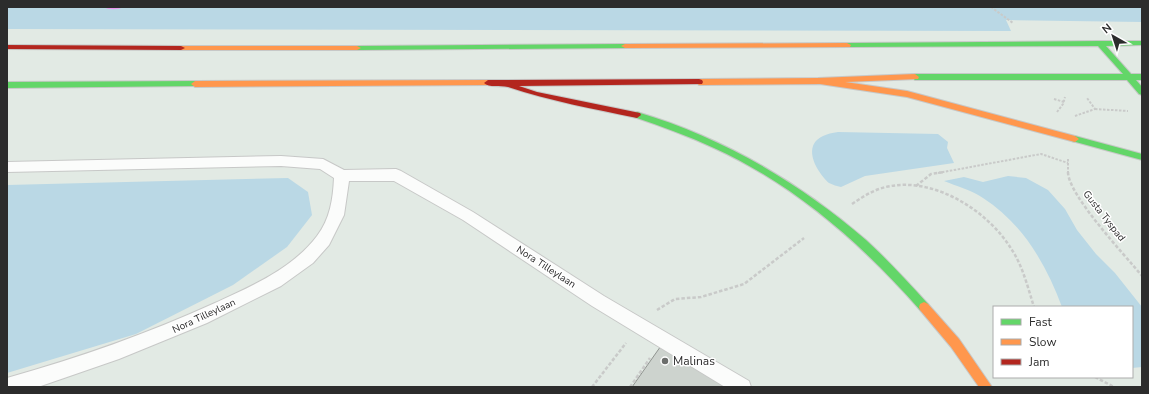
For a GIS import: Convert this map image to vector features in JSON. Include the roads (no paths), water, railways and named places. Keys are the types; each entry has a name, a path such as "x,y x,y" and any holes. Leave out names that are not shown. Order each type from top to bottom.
{"main road":[{"path":"1100,43 1142,92"},
{"path":"7,47 327,48 1142,43"},
{"path":"7,85 818,81 928,76 1142,77"},
{"path":"818,81 907,94 1142,157"},
{"path":"503,83 535,95 632,114 686,132 752,163 790,186 845,228 890,268 938,322 986,387"}],"lane":[{"path":"7,167 281,161 323,164 342,176"},
{"name":"Nora Tilleylaan","path":"7,387 48,376 116,353 180,328 267,286 295,268 316,249 337,217 342,176 396,175 468,216 598,301 742,387"}],"waterway":[{"path":"107,7 120,7"}],"place":[{"name":"Malinas","path":"665,361"}]}
